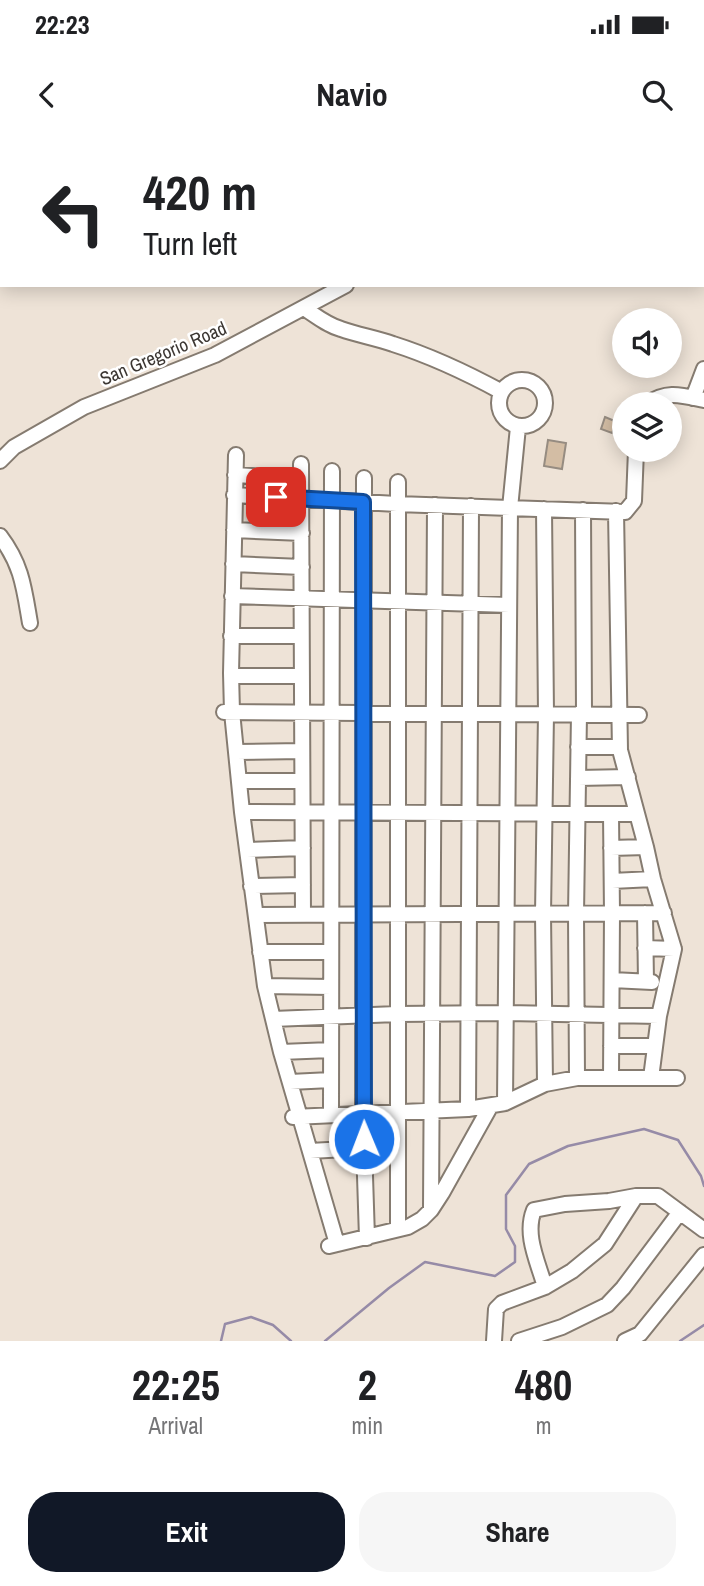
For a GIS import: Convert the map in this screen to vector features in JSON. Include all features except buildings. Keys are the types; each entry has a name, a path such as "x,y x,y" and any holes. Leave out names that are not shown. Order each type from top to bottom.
{"street":[{"name":"San Gregorio Road","path":"0,461 14,447 84,407 215,355 342,287"},
{"path":"304,308 340,329 424,355 466,372 502,392"},
{"path":"699,399 704,369"},
{"path":"520,380 532,382 541,388 546,399 545,411 539,421 518,427 508,422 501,413 499,402 502,392 509,383 520,380"},
{"path":"505,1103 510,508 518,427"},
{"path":"236,455 228,712 236,752 265,986 290,1082 296,1117 310,1151 333,1245 408,1227 422,1219 442,1193 490,1107"},
{"path":"234,495 625,512 634,501 636,462"},
{"path":"235,475 301,471 303,915"},
{"path":"331,1115 332,471"},
{"path":"364,478 363,1114 367,1238"},
{"path":"398,482 398,1229"},
{"path":"431,1210 435,505"},
{"path":"468,1109 471,506"},
{"path":"544,509 545,1084"},
{"path":"577,1078 577,814 578,747 582,714 583,510"},
{"path":"616,511 620,747 653,879 674,949 659,1016 651,1078"},
{"path":"233,530 302,533"},
{"path":"0,536 12,551 22,576 30,623"},
{"path":"233,564 302,567"},
{"path":"232,596 509,605"},
{"path":"231,636 301,636"},
{"path":"231,676 302,676"},
{"path":"228,712 639,715"},
{"path":"578,747 620,747"},
{"path":"236,752 302,751"},
{"path":"578,778 628,777"},
{"path":"239,781 302,780"},
{"path":"242,812 637,814"},
{"path":"611,814 611,1078"},
{"path":"611,848 646,847"},
{"path":"247,850 303,848"},
{"path":"612,881 653,879"},
{"path":"251,886 303,885"},
{"path":"645,913 646,982"},
{"path":"256,915 664,913"},
{"path":"646,948 674,949"},
{"path":"260,952 331,952"},
{"path":"612,980 667,982"},
{"path":"265,986 331,987"},
{"path":"273,1019 468,1013 659,1016"},
{"path":"611,1046 655,1046"},
{"path":"281,1052 331,1050"},
{"path":"296,1117 490,1107 545,1084 577,1078 677,1078"},
{"path":"290,1082 331,1080"},
{"path":"310,1151 346,1149"},
{"path":"494,1341 496,1309 502,1303 545,1287 605,1244 636,1196"},
{"path":"545,1287 530,1236 534,1210 565,1204 658,1196 704,1230"},
{"path":"519,1341 562,1327 607,1305 680,1212"},
{"path":"625,1341 640,1334 704,1255"}],"waterway":[{"path":"325,1341 425,1262 495,1276 515,1262 515,1246 506,1229 506,1195 529,1164 568,1146 644,1129 678,1140 701,1176 704,1186"},
{"path":"221,1341 225,1324 251,1317 273,1325 291,1341"},
{"path":"680,1341 704,1325"}],"route":[{"path":"276,497 363,502 364,1139"}]}
